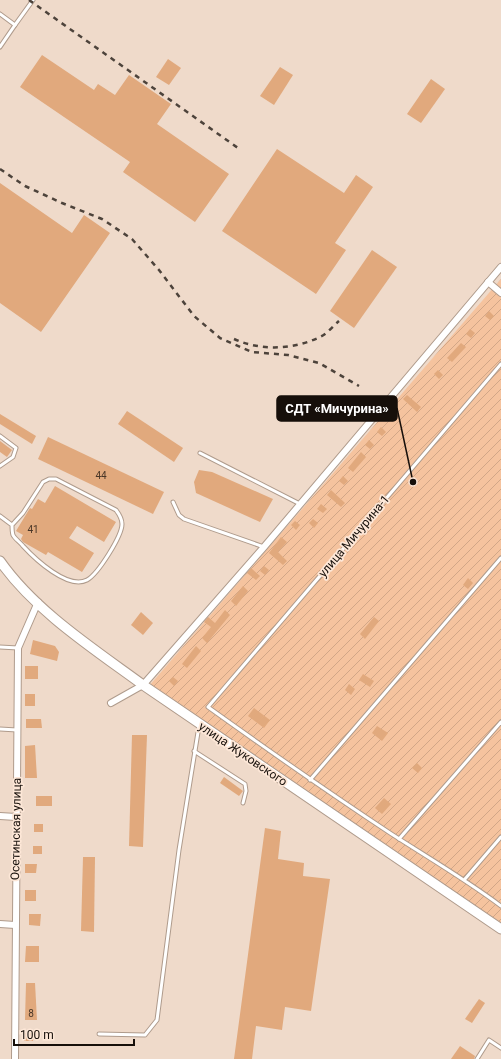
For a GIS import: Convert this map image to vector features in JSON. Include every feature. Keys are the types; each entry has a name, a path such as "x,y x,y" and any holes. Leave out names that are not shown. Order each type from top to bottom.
{"main road":[{"name":"улица Жуковского","path":"0,561 13,579 38,602 90,646 143,685 501,929"}],"street":[{"path":"111,703 143,685 264,547 501,267"},
{"path":"488,282 501,293"},
{"name":"Осетинская улица","path":"15,1059 18,648 38,602"},
{"path":"0,816 16,817"},
{"path":"0,924 15,925"}],"lane":[{"path":"0,47 33,0"},
{"path":"0,14 15,24"},
{"name":"улица Мичурина-1","path":"310,780 208,708 501,364"},
{"path":"0,436 16,448 13,457 0,466"},
{"path":"200,453 300,504"},
{"path":"0,516 12,526 13,535 36,559 55,573 72,581 87,580 95,573 111,550 122,524 121,516 116,510 56,479 49,479 42,482 24,513 12,526"},
{"path":"173,502 179,515 184,519 264,547"},
{"path":"501,558 310,780 399,839 465,879 501,906"},
{"path":"0,647 18,648"},
{"path":"399,839 501,722"},
{"path":"99,1034 145,1035 157,1020 168,926 199,724"},
{"path":"0,729 17,730"},
{"path":"194,751 245,784 246,791 243,803"},
{"path":"465,879 501,837"},
{"path":"477,1059 489,1040 501,1048"}],"shaded area":[{"path":"501,279 501,927 166,707 149,686"}],"building":[{"path":"42,55 94,90 98,84 115,95 129,75 171,104 157,124 229,174 195,222 123,172 130,162 20,87"},
{"path":"168,59 181,68 169,85 156,77"},
{"path":"280,67 293,75 274,105 260,96"},
{"path":"431,79 445,89 421,123 407,114"},
{"path":"277,149 344,193 356,175 373,187 335,243 346,250 316,294 222,231"},
{"path":"0,183 72,233 84,215 110,233 41,332 0,303"},
{"path":"372,250 397,267 354,328 330,311"},
{"path":"489,311 494,316 490,320 485,316"},
{"path":"470,329 475,333 471,338 466,334"},
{"path":"461,343 466,347 452,362 447,358"},
{"path":"438,370 443,375 439,379 434,374"},
{"path":"407,395 421,407 417,412 403,399"},
{"path":"127,411 183,448 174,462 118,424"},
{"path":"0,414 36,436 32,444 0,424"},
{"path":"381,427 386,432 382,436 377,432"},
{"path":"48,437 164,492 153,514 38,459"},
{"path":"369,440 374,445 370,449 365,445"},
{"path":"0,441 12,450 7,457 0,452"},
{"path":"361,452 366,457 353,472 348,468"},
{"path":"199,470 212,472 273,499 260,522 196,493 194,482"},
{"path":"343,476 348,481 344,485 339,481"},
{"path":"55,486 116,522 104,542 77,526 69,538 94,553 82,572 48,552 46,555 23,542 21,539 23,535 16,531 30,508 32,509 38,499 45,503"},
{"path":"331,490 345,503 341,507 327,495"},
{"path":"321,504 327,509 323,513 317,509"},
{"path":"313,519 318,523 314,528 309,523"},
{"path":"295,521 300,525 296,530 291,525"},
{"path":"281,537 287,542 278,552 287,561 283,565 269,553"},
{"path":"264,566 269,570 265,575 260,571"},
{"path":"251,568 260,576 256,580 247,573"},
{"path":"468,578 473,583 468,589 463,585"},
{"path":"243,586 248,591 236,606 231,601"},
{"path":"225,610 230,615 207,643 202,638 211,627 204,622 208,617 215,623"},
{"path":"141,612 153,623 143,635 131,625"},
{"path":"374,617 379,621 365,639 360,634"},
{"path":"33,640 55,646 59,652 57,661 30,654"},
{"path":"196,646 201,651 187,668 182,664"},
{"path":"25,666 38,666 38,679 25,679"},
{"path":"363,674 374,681 370,687 359,680"},
{"path":"173,677 178,681 174,686 169,681"},
{"path":"349,684 355,689 351,695 345,690"},
{"path":"25,694 35,694 35,706 25,706"},
{"path":"254,708 270,720 264,728 248,716"},
{"path":"26,719 41,719 42,728 26,728"},
{"path":"377,726 388,733 382,741 372,733"},
{"path":"132,735 147,735 143,847 129,846"},
{"path":"35,745 37,778 25,778 25,746"},
{"path":"417,763 422,768 418,773 412,768"},
{"path":"224,777 243,791 239,796 220,783"},
{"path":"36,796 52,796 52,806 36,806"},
{"path":"384,798 391,804 382,814 375,808"},
{"path":"34,824 43,824 43,832 34,832"},
{"path":"265,828 281,831 278,859 304,863 303,876 330,879 311,1011 285,1007 282,1030 256,1026 252,1059 234,1059"},
{"path":"33,846 42,846 42,854 33,854"},
{"path":"83,857 95,857 94,932 81,931"},
{"path":"25,864 37,864 36,873 25,873"},
{"path":"25,890 36,890 36,901 25,901"},
{"path":"29,914 41,914 40,926 29,925"},
{"path":"26,946 39,946 39,962 25,962"},
{"path":"26,983 35,983 37,1020 25,1020"},
{"path":"479,999 485,1003 472,1023 465,1019"},
{"path":"24,1033 34,1033 33,1041 24,1041"},
{"path":"460,1046 475,1056 474,1059 451,1059"}],"railway":[{"path":"29,0 238,148"},
{"path":"0,169 25,186 102,219 132,239 159,270 194,316 220,338 252,352 288,355 319,363 359,386"},
{"path":"234,339 255,346 288,347 323,336 339,321"}],"place":[{"name":"СДТ «Мичурина»","path":"413,482"}]}
